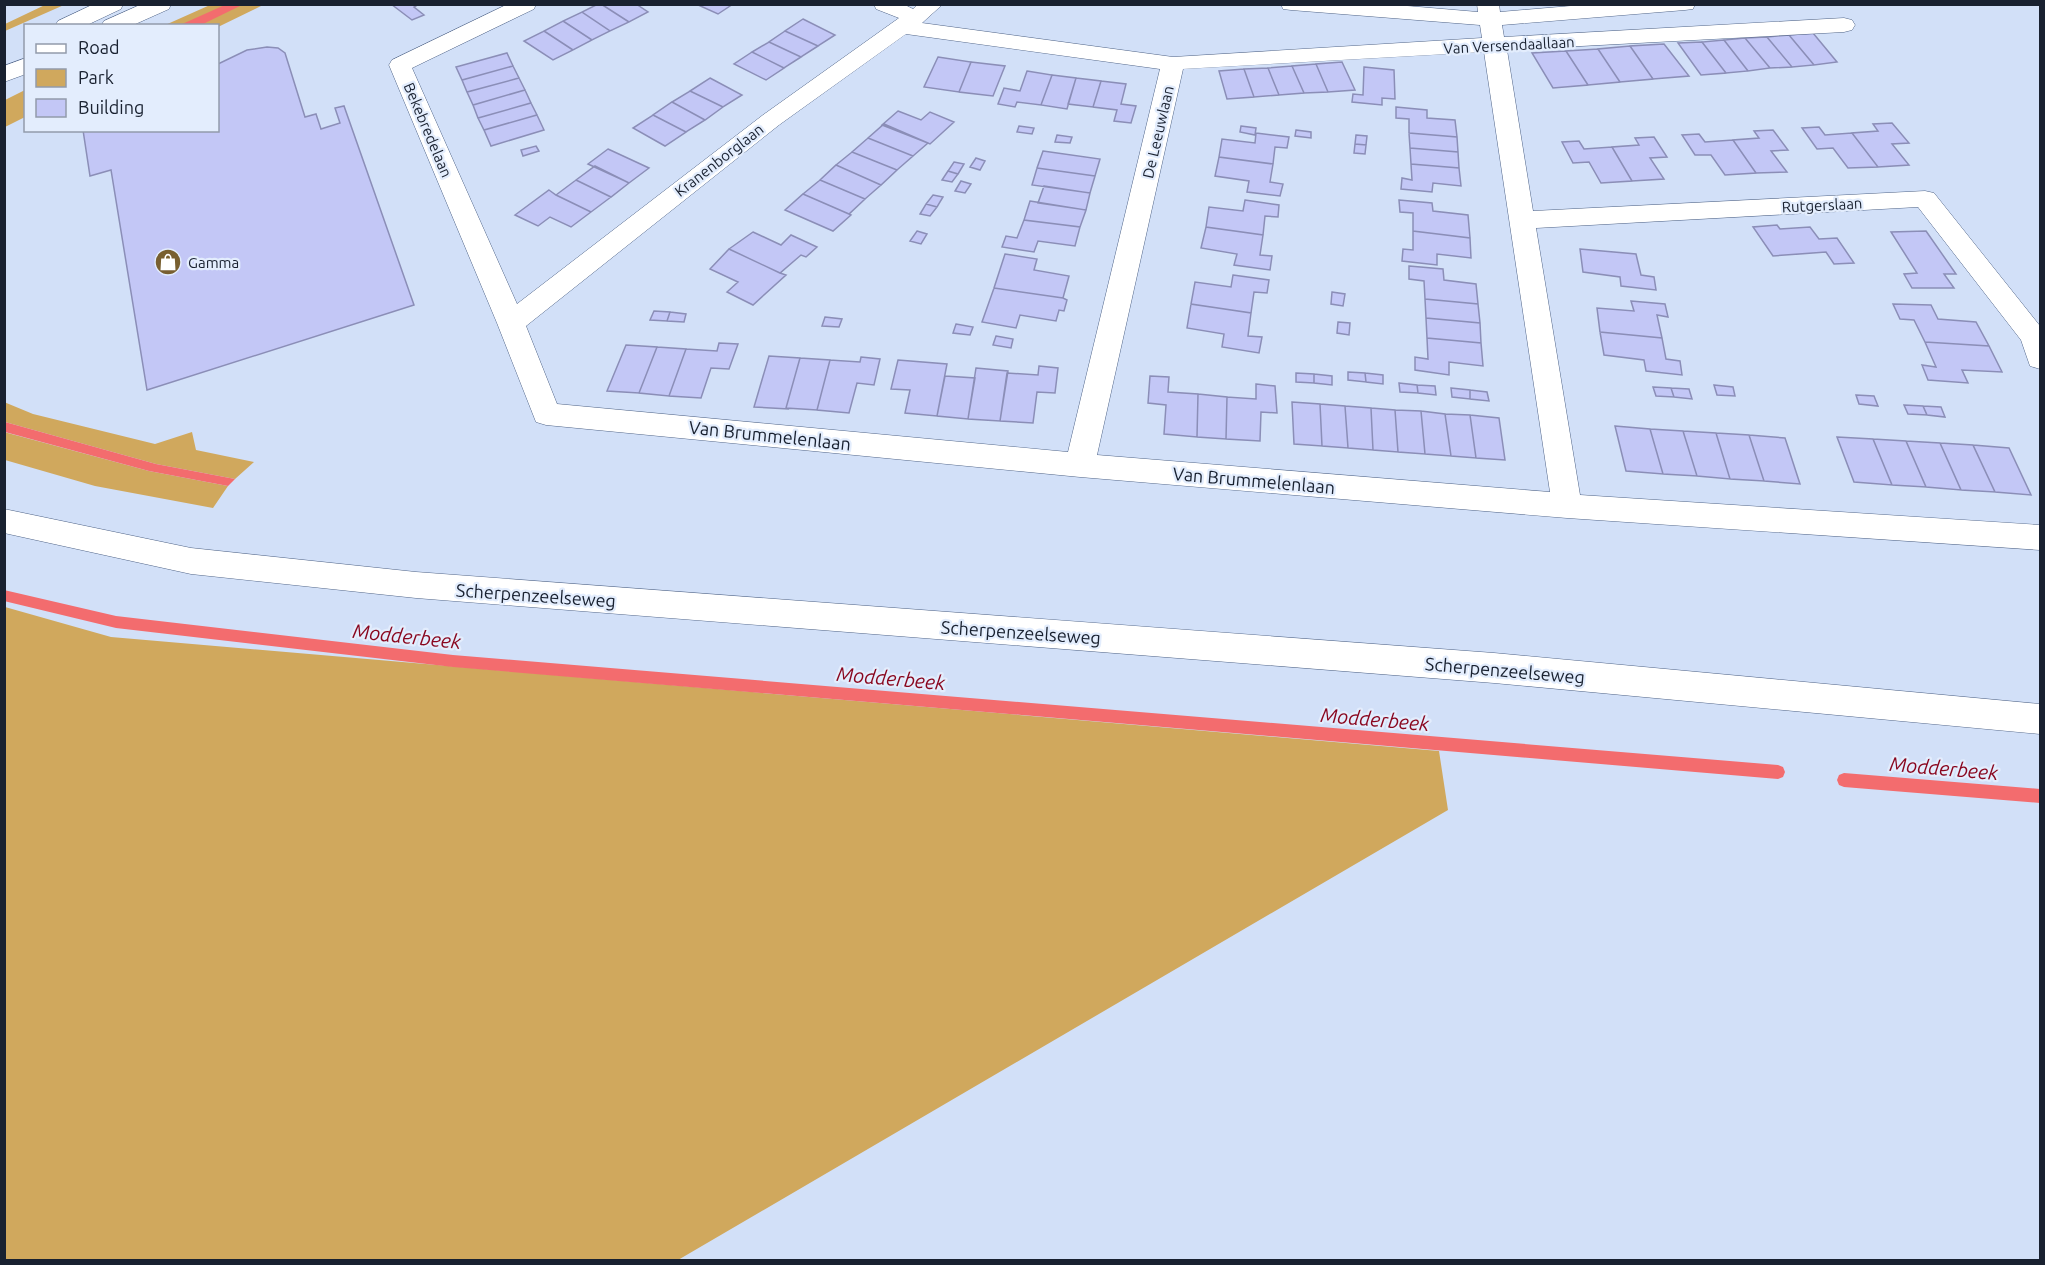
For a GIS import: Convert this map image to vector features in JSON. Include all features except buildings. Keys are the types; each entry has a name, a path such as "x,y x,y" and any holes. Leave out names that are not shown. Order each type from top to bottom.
{"street":[{"path":"70,24 113,4"},
{"path":"116,24 161,4"},
{"name":"Bekebredelaan","path":"512,323 400,65 526,4"},
{"name":"De Leeuwlaan","path":"884,4 918,16 1173,64 1080,465"},
{"name":"Van Versendaallaan","path":"1291,4 1492,23 1844,25"},
{"name":"Van Versendaallaan","path":"1173,64 1492,23 1685,4"},
{"name":"Kranenborglaan","path":"512,323 771,120 918,16"},
{"path":"1492,23 1567,506 2040,538"},
{"path":"4,53 24,45"},
{"path":"4,75 24,66"},
{"name":"Rutgerslaan","path":"1521,220 1925,199 2034,337 2040,359"},
{"name":"Van Brummelenlaan","path":"512,323 546,414 1080,465 1567,506"},
{"name":"Scherpenzeelseweg","path":"4,521 191,561 416,585 1494,668 2040,719"}],"green space":[{"path":"47,4 64,5 5,31 5,24"},
{"path":"210,5 263,5 219,27 219,24 167,24"},
{"path":"24,90 24,118 5,127 5,100"},
{"path":"4,402 33,414 155,444 192,432 196,450 254,462 235,479 156,464 5,422"},
{"path":"4,432 149,471 228,486 213,508 95,486 5,460"},
{"path":"5,607 111,637 1439,751 1448,810 678,1260 5,1260"}],"shaded area":[{"path":"227,4 242,5 203,24 182,24"},
{"path":"5,422 156,464 235,479 228,486 149,471 5,432"}],"waterway":[{"name":"Modderbeek","path":"4,595 116,622 453,661 1778,772"},
{"name":"Modderbeek","path":"1844,780 2040,796"}],"place":[{"name":"Gamma","path":"168,262"}]}
